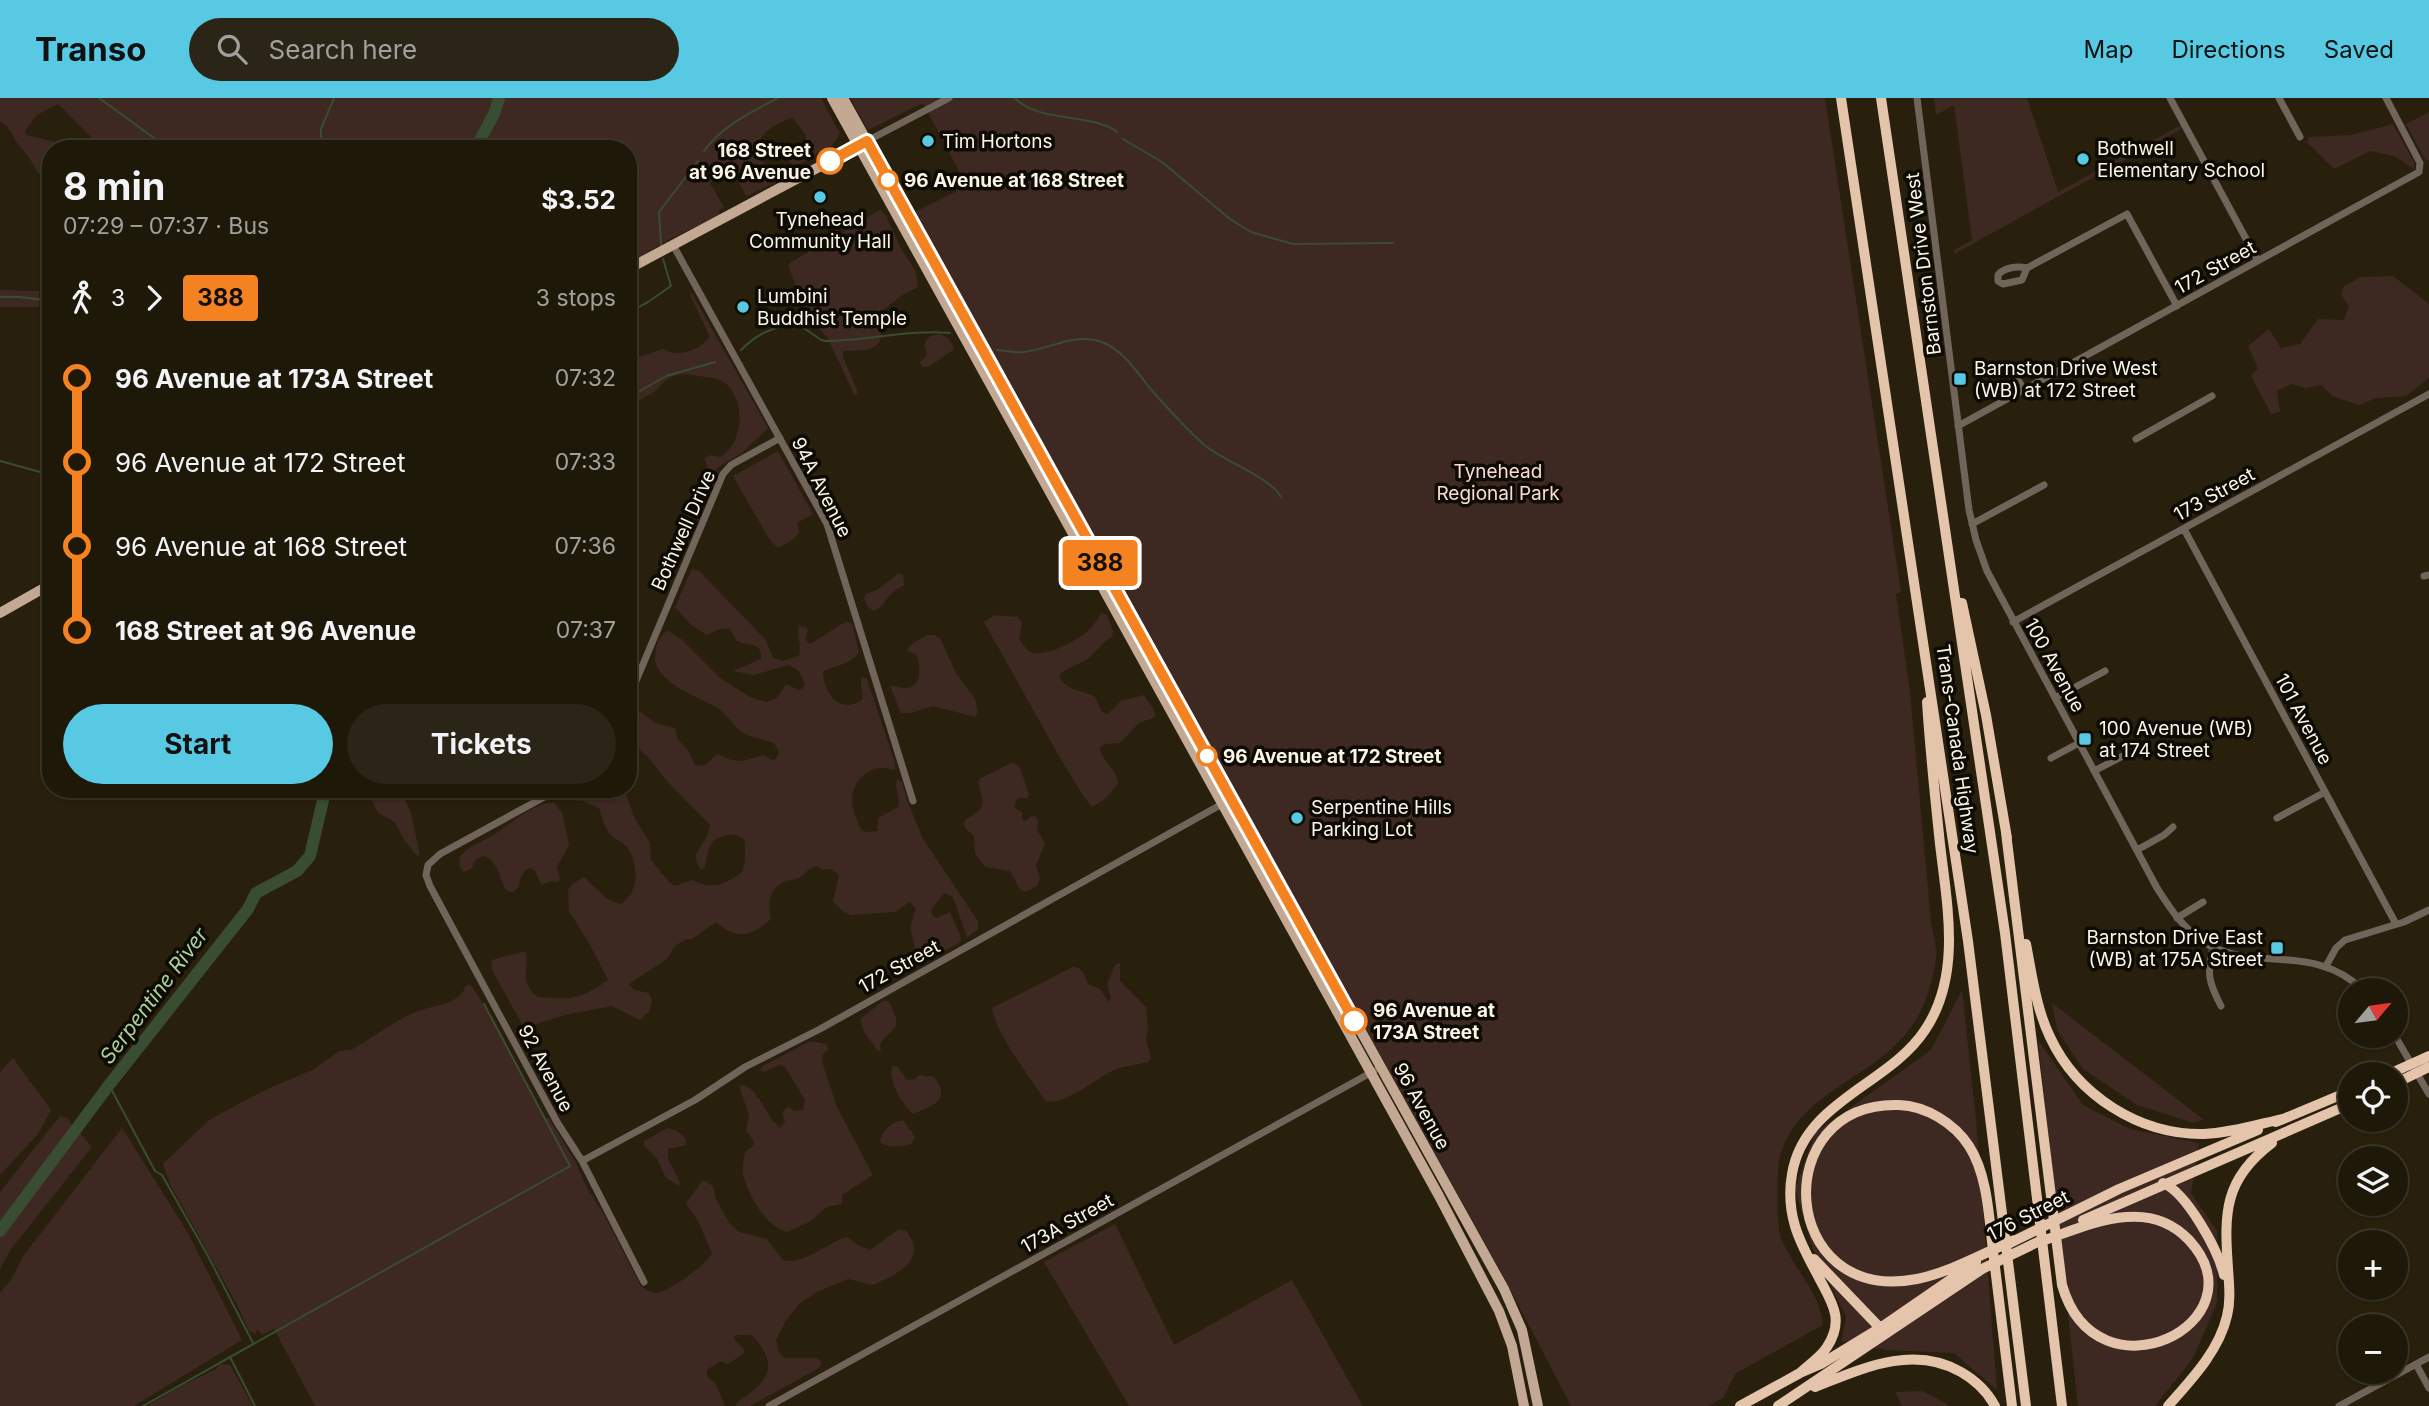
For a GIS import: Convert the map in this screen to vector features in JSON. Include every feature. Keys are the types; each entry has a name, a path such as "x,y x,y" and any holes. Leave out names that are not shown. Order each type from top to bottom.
{"highway":[{"name":"Trans-Canada Highway","path":"1841,98 1968,940 2026,1406"},
{"name":"Trans-Canada Highway","path":"1881,98 2005,933 2062,1406"},
{"path":"1942,507 1986,715 2039,1007 2050,1038 2076,1077 2115,1110 2133,1119 2171,1131 2217,1133 2282,1119"},
{"path":"1800,1373 1827,1348 1834,1334 1836,1316 1832,1300 1802,1243 1793,1216 1790,1191 1794,1161 1805,1139 1830,1110 1912,1046 1933,1017 1945,984 1949,933 1928,730 1922,626"},
{"path":"2006,833 2062,1285 2067,1306 2076,1325 2089,1341 2103,1351"},
{"path":"2408,1065 2429,1056"},
{"path":"2408,1077 2429,1067"},
{"name":"176 Street","path":"1778,1406 1800,1394 1883,1331 2015,1240 2142,1179 2338,1096"},
{"path":"1981,1261 1903,1281 1865,1277 1839,1264 1815,1236 1805,1200 1805,1183 1810,1163 1828,1133 1853,1114 1870,1108 1908,1105 1946,1122 1969,1147 1980,1173 1986,1199 2012,1406"},
{"name":"176 Street","path":"1981,1261 2068,1230 2338,1109"},
{"path":"2168,1406 2201,1367 2217,1343 2225,1324 2230,1298 2226,1211 2231,1191 2249,1162 2288,1132"},
{"path":"2077,1209 2157,1182 2167,1184 2178,1193 2206,1236 2222,1269 2230,1298"},
{"path":"2068,1230 2112,1218 2148,1217 2168,1224 2191,1242 2204,1269 2207,1281 2206,1301 2200,1318 2189,1334 2167,1351"},
{"path":"1802,1243 1818,1265 1883,1331"},
{"name":"176 Street","path":"1740,1406 1883,1331"},
{"path":"1800,1394 1872,1366 1899,1360 1925,1359 1940,1362 1969,1376 1981,1386 1995,1406"}],"main road":[{"name":"96 Avenue","path":"832,98 862,144 1376,1070 1510,1303 1530,1358 1538,1406"},
{"name":"96 Avenue","path":"843,98 862,144"},
{"path":"637,264 862,144"},
{"path":"0,613 42,589"},
{"name":"96 Avenue","path":"1376,1070 1499,1311 1512,1346 1524,1406"}],"street":[{"path":"862,144 949,98"},
{"name":"Barnston Drive West","path":"1917,98 1958,426"},
{"path":"2170,98 2258,261"},
{"path":"2279,98 2300,137"},
{"name":"172 Street","path":"1958,426 2420,170 2420,163 2386,98"},
{"path":"2027,268 2127,214 2177,306"},
{"name":"94A Avenue","path":"673,244 829,529 913,801"},
{"path":"2017,378 2024,390"},
{"name":"173 Street","path":"2013,622 2429,394"},
{"path":"2136,439 2213,396"},
{"name":"100 Avenue","path":"1958,426 1972,524 1982,559 2013,622 2177,918 2213,947"},
{"name":"Bothwell Drive","path":"637,679 723,474 740,460 780,438"},
{"path":"1972,524 2043,485"},
{"name":"101 Avenue","path":"2184,529 2396,925"},
{"path":"2055,698 2105,671"},
{"path":"2051,758 2079,743"},
{"path":"2094,771 2144,745"},
{"path":"2277,818 2325,792"},
{"name":"92 Avenue","path":"541,798 430,861 427,867 430,886 563,1132 582,1161 644,1282"},
{"name":"172 Street","path":"582,1161 695,1100 745,1067 820,1029 1227,802"},
{"path":"2137,850 2174,827"},
{"path":"2177,918 2203,902"},
{"path":"2326,967 2336,948 2345,940 2396,925 2429,910"},
{"path":"2221,1006 2208,976 2213,947 2255,957 2326,967 2341,972 2348,978"},
{"path":"2402,1048 2429,1094"},
{"name":"173A Street","path":"769,1406 1376,1070"},
{"path":"2339,1406 2429,1357"},
{"path":"2416,1364 2429,1388"}],"green space":[{"path":"0,98 821,98 840,134 832,145 794,167 785,157 788,152 805,145 806,136 793,118 778,124 764,134 758,148 759,156 765,164 785,173 787,176 784,179 746,196 736,177 730,172 710,183 724,207 719,210 720,215 637,258 637,140 93,140 58,104 37,115 25,131 27,135 47,140 42,140 42,172 39,174 10,131 0,121"},
{"name":"Tynehead Regional Park","path":"850,98 1825,98 1901,592 1896,594 1910,692 1936,954 1929,990 1911,1028 1888,1052 1833,1091 1799,1120 1787,1139 1779,1161 1780,1235 1817,1301 1823,1325 1736,1373 1723,1398 1708,1406 1571,1406 1501,1272 913,213 967,186 923,103 868,130"},
{"path":"1934,98 2027,98 2058,192 2181,125 2183,128 1954,254 1954,250 1972,240 1954,105 1936,115"},
{"path":"2429,112 2429,160 2426,161 2406,124"},
{"path":"2393,124 2414,162 2414,169 2394,156 2370,151 2334,169 2307,142 2309,137 2351,135"},
{"path":"880,210 885,214 916,272 918,287 878,314 881,336 876,346 866,350 843,351 858,392 855,396 827,337 814,322 804,303 788,264"},
{"path":"2393,276 2429,304 2429,378 2406,396 2376,398 2359,405 2332,396 2322,385 2305,388 2291,384 2277,391 2280,412 2271,414 2251,376 2258,368 2248,346 2269,329 2281,348 2300,344 2318,319 2344,320 2349,306 2341,295 2344,286 2361,277"},
{"path":"0,290 39,291 39,307 0,307"},
{"path":"691,292 768,428 743,452 717,468 714,476 710,477 705,458 711,455 720,457 729,450 738,430 738,406 729,386 715,378 677,375 637,402 637,356 663,349 675,353 688,352 710,337"},
{"path":"940,334 948,338 953,350 930,366 922,367 920,362 927,355 924,344 930,336"},
{"path":"778,451 813,514 797,523 799,532 794,539 778,548 769,539 733,476"},
{"path":"692,569 699,571 766,640 773,658 782,661 799,656 799,626 808,630 805,639 810,644 845,622 852,623 859,652 847,662 823,672 826,687 834,700 846,705 854,704 862,700 862,677 867,679 895,763 895,770 881,768 871,771 856,785 852,799 859,824 865,832 877,831 878,818 898,807 897,779 902,782 923,839 978,921 978,929 967,938 953,897 944,893 931,910 932,915 937,918 950,912 961,937 960,942 930,960 918,961 910,927 916,908 909,902 896,912 851,915 842,911 833,901 839,875 831,869 823,870 818,866 799,878 777,886 769,904 771,919 757,930 737,934 716,922 692,939 686,939 675,946 667,959 629,984 634,990 649,993 652,1001 649,1012 640,1020 612,1006 565,1015 524,1028 491,968 492,960 525,951 526,980 538,997 567,998 590,992 608,980 569,911 568,890 572,884 584,877 607,899 620,904 632,893 636,876 629,850 608,831 599,808 572,798 627,798 635,819 650,843 651,860 675,886 692,880 705,885 718,885 742,872 745,841 734,835 714,840 708,851 705,867 700,870 695,856 710,825 637,747 637,712 641,712 655,723 675,728 678,740 688,750 695,765 705,764 717,754 742,761 763,755 772,760 776,759 779,752 774,743 743,733 719,709 665,678 655,659 656,648 667,630 681,639 720,678 750,697 766,702 777,698 786,684 799,690 805,683 798,670 788,665 754,675 733,671 761,659 760,649 737,641 729,628 707,635 691,625 675,607"},
{"path":"899,573 903,575 904,585 874,611 868,607 864,598 866,594 877,590"},
{"path":"1101,613 1107,615 1113,631 1112,637 1086,660 1059,676 1070,688 1095,697 1102,712 1108,714 1121,701 1144,695 1154,710 1155,717 1139,723 1120,743 1100,747 1118,784 1106,798 1092,807 1060,758 984,622 995,615 1018,617 1022,623 1019,639 1030,652 1043,653 1060,648 1083,635"},
{"path":"927,635 940,638 956,673 975,699 978,712 975,717 933,706 911,713 901,713 890,686 907,688 916,683 919,668 916,654 906,651"},
{"path":"1013,762 1020,768 1029,794 1028,798 1016,800 1014,808 1022,812 1022,819 1026,821 1035,816 1038,820 1037,829 1045,844 1036,865 1040,879 1037,886 1025,892 1019,888 1010,871 985,867 975,853 974,836 963,823 981,808 979,779"},
{"path":"370,798 404,798 411,813 420,855 417,856 405,841 394,821 378,813"},
{"path":"554,802 562,813 569,845 557,867 560,878 558,882 551,881 542,885 533,869 526,869 518,888 513,892 507,891 495,865 483,856 476,859 471,869 463,872 459,865 460,856 464,852 532,809"},
{"path":"1120,963 1120,981 1146,1007 1146,1040 1151,1057 1148,1062 1110,1072 1071,1096 1046,1102 1000,1031 992,1008 1073,967 1082,970 1088,984 1100,989 1109,1002 1111,998 1107,984 1115,965"},
{"path":"470,984 493,1018 546,1118 549,1118 576,1163 588,1190 641,1286 646,1290 656,1293 669,1288 695,1271 712,1254 699,1223 686,1203 703,1180 713,1186 716,1199 730,1224 739,1232 767,1239 783,1260 807,1257 847,1237 870,1250 899,1229 906,1231 912,1241 912,1258 899,1271 873,1285 848,1279 817,1292 799,1304 786,1320 776,1340 778,1350 784,1358 816,1358 822,1362 819,1368 750,1406 736,1406 737,1402 762,1381 768,1366 767,1358 754,1337 735,1335 734,1339 744,1349 743,1354 728,1364 720,1361 707,1370 707,1376 716,1384 725,1406 315,1406 274,1329 262,1335 257,1329 256,1334 249,1331 170,1184 163,1164 209,1120 261,1092 314,1069 339,1051 351,1050 409,1015 452,1001"},
{"path":"1962,990 1976,1120 1997,1390 1954,1353 1886,1350 1841,1341 1846,1317 1813,1249 1795,1189 1815,1133 1931,1050"},
{"path":"883,1001 889,1001 896,1024 880,1044 881,1050 878,1051 864,1032 860,1019"},
{"path":"2052,1003 2203,1119 2194,1123 2137,1105 2083,1069 2057,1030"},
{"path":"2038,1040 2083,1105 2130,1129 2199,1143 2191,1193 2217,1231 2217,1303 2193,1358 2155,1406 2078,1406"},
{"path":"810,1041 826,1044 828,1049 823,1054 822,1062 837,1107 873,1175 842,1195 842,1204 827,1207 809,1222 787,1232 765,1217 745,1182 745,1152 753,1146 754,1141 746,1131 749,1115 739,1087 743,1085 749,1088 759,1098 780,1128 785,1122 782,1112 788,1107 795,1111 803,1110 805,1100 785,1067 779,1065 764,1072 760,1070"},
{"path":"13,1058 51,1110 38,1134 0,1175 0,1072"},
{"path":"892,1066 897,1066 907,1080 915,1079 919,1075 934,1077 941,1097 933,1105 913,1114 897,1092 892,1078"},
{"path":"60,1116 67,1118 73,1126 58,1150 0,1221 0,1192"},
{"path":"903,1120 915,1137 911,1144 888,1146 880,1143 888,1128"},
{"path":"122,1128 188,1233 242,1340 134,1406 0,1406 0,1293 24,1255"},
{"path":"668,1128 677,1131 686,1139 686,1145 668,1149 668,1159 680,1182 679,1186 666,1178 657,1159 644,1145 644,1141"},
{"path":"80,1133 92,1147 11,1249 0,1269 0,1235"},
{"path":"1115,1224 1174,1345 1292,1280 1363,1406 1129,1406 1044,1262"},
{"path":"220,1364 230,1365 253,1406 147,1406 216,1369"},
{"path":"1922,1391 1949,1406 1902,1406 1895,1392"}],"waterway":[{"path":"99,98 157,140"},
{"path":"321,140 321,129 334,98"},
{"name":"Serpentine River","path":"480,140 499,98"},
{"path":"704,151 728,127 778,98"},
{"path":"1015,98 1037,111 1094,122 1117,132"},
{"path":"1123,139 1162,162 1230,219 1251,232 1293,244 1393,243"},
{"path":"661,245 659,212 698,161"},
{"path":"637,308 671,286 663,259"},
{"path":"0,297 42,300"},
{"path":"741,350 761,334 786,326 791,319 826,341 950,333"},
{"path":"997,350 1024,352 1082,339 1092,339 1110,346 1124,357 1166,407 1203,444 1257,476 1281,497"},
{"path":"637,393 666,376 715,362"},
{"path":"0,461 42,473"},
{"name":"Serpentine River","path":"0,1231 109,1085 248,909 256,893 297,871 310,856 324,798"},
{"path":"143,1406 570,1166 484,1004"},
{"path":"109,1085 155,1171 162,1175 208,1256 253,1343"},
{"path":"230,1357 255,1406"}],"bus line":[{"name":"388","path":"830,161 867,141 1354,1021"}],"place":[{"name":"Tim Hortons","path":"928,141"},
{"name":"Bothwell Elementary School","path":"2083,159"},
{"name":"168 Street at 96 Avenue","path":"830,161"},
{"name":"96 Avenue at 168 Street","path":"888,180"},
{"name":"Tynehead Community Hall","path":"820,197"},
{"name":"Lumbini Buddhist Temple","path":"743,307"},
{"name":"Barnston Drive West (WB) at 172 Street","path":"1960,379"},
{"name":"100 Avenue (WB) at 174 Street","path":"2085,739"},
{"name":"96 Avenue at 172 Street","path":"1207,756"},
{"name":"Serpentine Hills Parking Lot","path":"1297,818"},
{"name":"Barnston Drive East (WB) at 175A Street","path":"2277,948"},
{"name":"96 Avenue at 173A Street","path":"1354,1021"}]}
